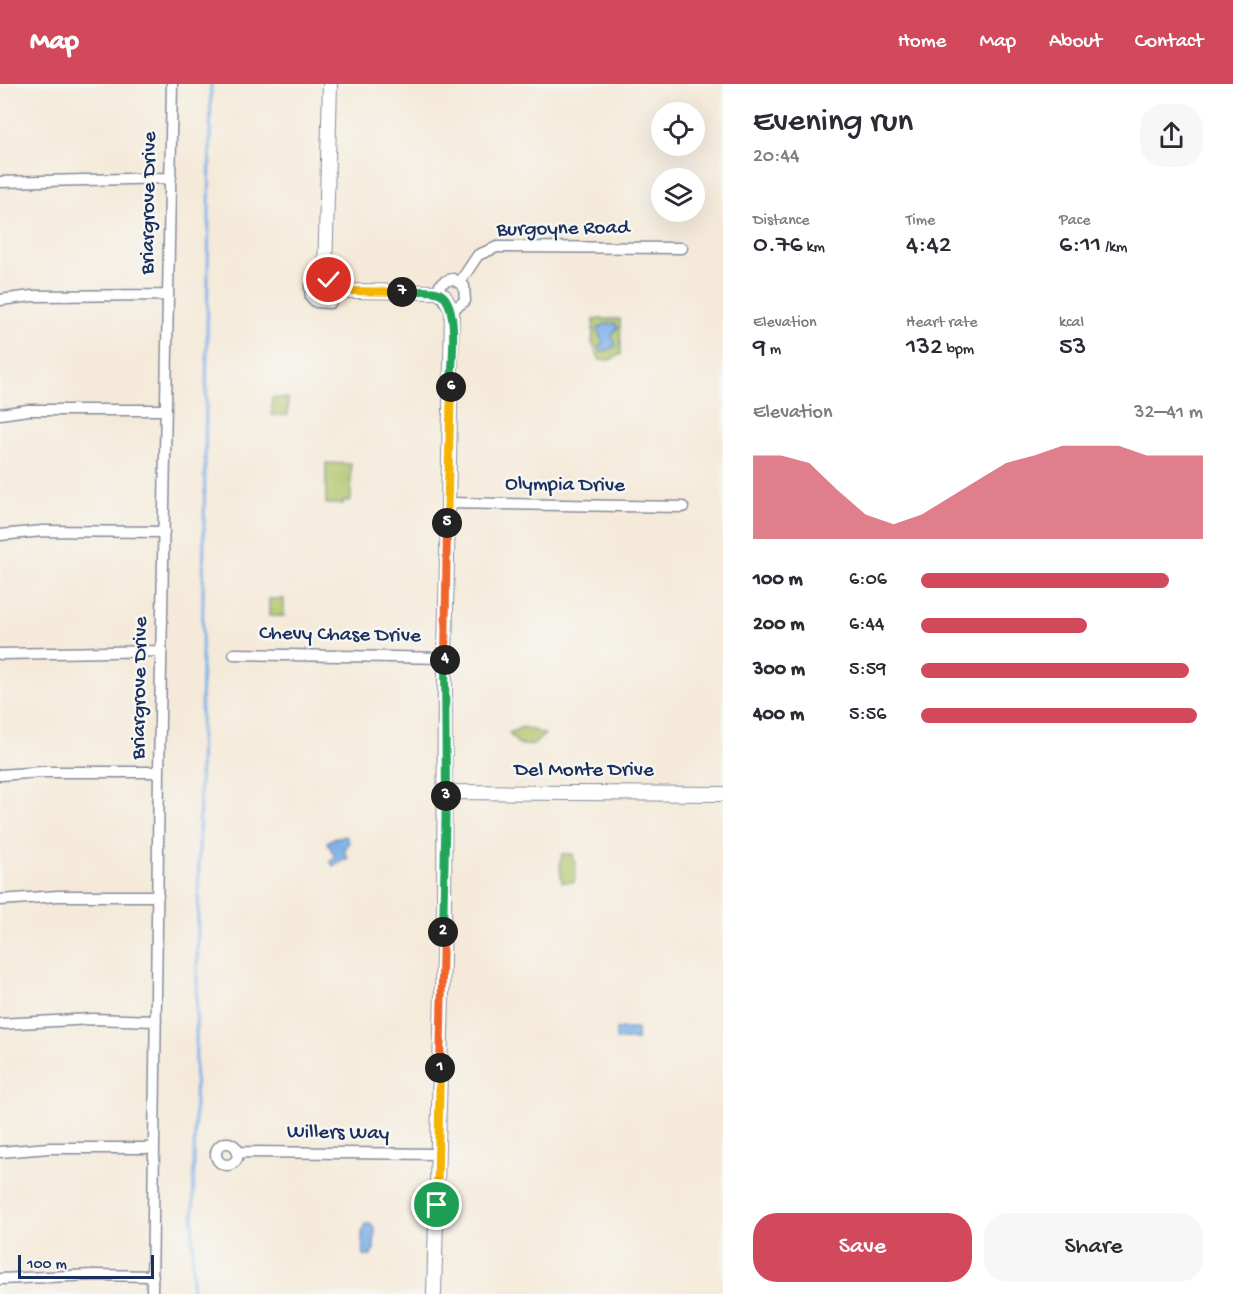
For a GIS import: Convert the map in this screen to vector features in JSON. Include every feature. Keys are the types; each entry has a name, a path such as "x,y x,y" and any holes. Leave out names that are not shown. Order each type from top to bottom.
{"street":[{"name":"Briargrove Drive","path":"152,1294 172,84"},
{"path":"330,84 325,274 333,285 341,290 437,292 444,296 452,310 445,658 446,792 434,1294"},
{"path":"0,182 171,178"},
{"name":"Burgoyne Road","path":"460,282 478,255 497,247 682,248"},
{"path":"325,274 314,281 310,287 311,297 316,302 330,303 341,290"},
{"path":"437,292 440,284 445,280 460,282 466,292 465,301 452,310"},
{"path":"0,300 32,296 168,295"},
{"path":"0,414 28,410 166,410"},
{"name":"Olympia Drive","path":"447,504 683,507"},
{"path":"0,535 43,531 164,532"},
{"path":"0,654 162,651"},
{"name":"Chevy Chase Drive","path":"234,654 445,658"},
{"path":"0,775 42,772 159,772"},
{"name":"Del Monte Drive","path":"446,792 723,794"},
{"path":"0,900 58,896 158,896"},
{"path":"0,1024 92,1019 156,1021"},
{"path":"0,1152 49,1148 154,1148"},
{"name":"Willers Way","path":"238,1152 438,1154"},
{"path":"0,1280 94,1275 153,1276"}],"green space":[{"path":"594,319 620,319 621,354 610,360 600,360 592,343"},
{"path":"272,398 288,398 288,415 272,415"},
{"path":"326,463 351,464 351,501 343,501 343,504 326,504"},
{"path":"269,599 284,599 284,616 269,616"},
{"path":"522,727 545,734 533,745 519,745 509,733"},
{"path":"562,854 573,854 576,870 574,882 562,882 560,867"}],"water":[{"path":"615,323 618,328 612,335 616,346 602,352 598,347 603,343 597,329 605,324"},
{"path":"346,836 349,843 344,851 348,858 333,866 330,860 335,857 327,842 336,837"},
{"path":"616,1029 637,1029 637,1040 616,1040"},
{"path":"365,1224 370,1224 375,1229 374,1251 371,1256 364,1256 362,1237"}],"waterway":[{"path":"192,1294 211,84"}],"route":[{"path":"329,280 341,290 349,291 437,292 450,303 453,317 447,504 446,792 437,1205"}]}
